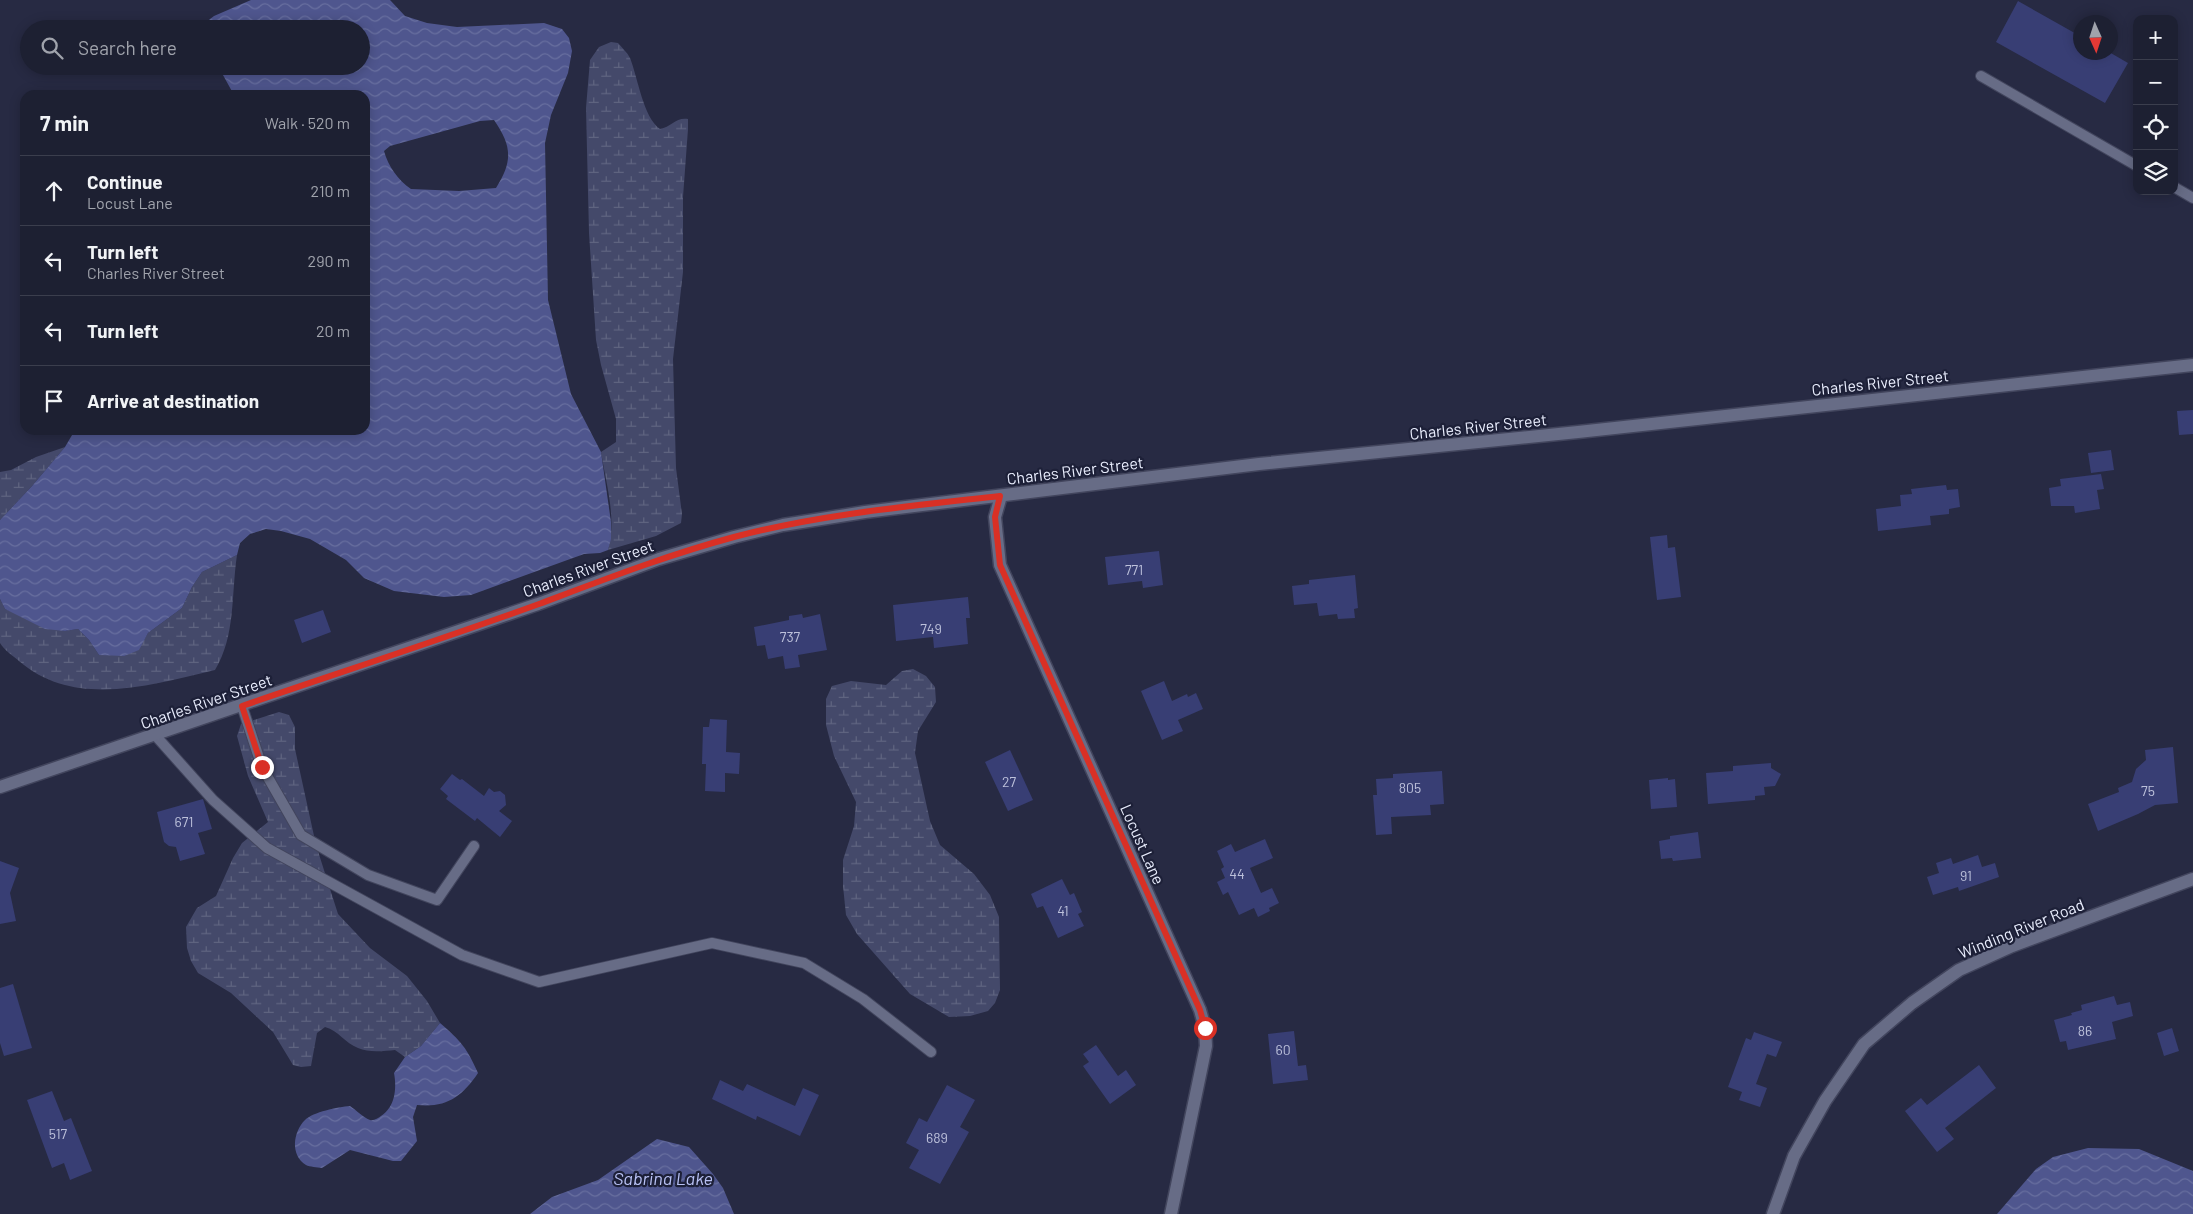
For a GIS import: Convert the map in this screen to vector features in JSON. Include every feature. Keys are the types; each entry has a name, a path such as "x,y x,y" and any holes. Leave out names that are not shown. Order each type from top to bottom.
{"street":[{"name":"Charles River Street","path":"0,787 538,604 647,563 734,537 783,525 865,512 1259,464 1578,432 2193,365"},
{"name":"Locust Lane","path":"1000,496 995,517 1000,565 1200,1010 1205,1028 1206,1046 1171,1214"},
{"name":"Winding River Road","path":"1773,1214 1794,1156 1825,1101 1864,1044 1912,1003 1959,970 2012,946 2193,879"}],"lane":[{"path":"1981,76 2133,164"},
{"path":"2178,189 2193,198"},
{"path":"242,706 262,767 301,835 368,876 437,900 474,846"},
{"path":"155,735 213,800 267,848 462,955 539,982 712,943 804,963 863,999 931,1052"}],"green space":[{"path":"611,42 618,43 630,58 645,107 654,123 660,129 680,119 688,119 688,129 683,197 683,272 673,359 676,468 682,514 681,523 656,536 608,550 611,513 601,452 616,442 616,419 596,340 589,233 586,108 590,60 599,47"},
{"path":"65,447 0,520 0,472 11,470 36,457"},
{"path":"237,555 230,629 222,657 215,670 166,682 140,686 89,689 64,685 41,676 11,655 0,643 0,599 5,609 65,631 78,629 89,640 99,655 138,650 148,633 182,608 202,572"},
{"path":"913,669 926,676 935,687 936,702 918,731 915,753 930,821 940,845 974,874 990,895 999,917 1000,990 995,1003 988,1011 970,1016 949,1017 910,994 857,934 846,915 843,860 854,826 856,802 834,756 826,725 826,699 832,686 851,681 886,685 902,671"},
{"path":"279,712 289,715 295,727 295,749 316,845 338,914 370,948 407,976 427,1001 440,1023 421,1046 405,1057 395,1050 362,1050 325,1027 317,1033 311,1066 301,1067 293,1065 273,1032 231,993 198,973 191,961 187,948 186,927 197,908 216,896 242,843 268,822 248,776 237,736 241,724"}],"water":[{"path":"251,0 390,0 405,16 427,23 457,27 544,23 562,29 569,38 572,51 568,73 551,115 545,143 548,300 571,394 601,452 611,522 611,539 608,550 600,553 584,554 471,595 444,597 394,591 364,578 346,560 310,539 266,529 250,534 240,543 237,555 202,572 182,608 148,633 139,650 124,656 99,655 89,640 78,629 65,631 45,629 5,609 0,599 0,520 32,486 65,447 72,435 370,435 370,90 231,90 223,75 370,75 370,20 209,20","holes":["494,120 507,146 508,161 496,188 459,191 411,189 394,172 384,151 390,146 480,121"]},
{"path":"440,1023 463,1045 478,1073 466,1089 445,1103 417,1105 413,1117 417,1141 401,1161 393,1161 350,1150 322,1168 308,1166 301,1161 295,1150 295,1143 298,1131 305,1120 320,1112 350,1106 370,1120 381,1116 389,1108 394,1097 394,1073 405,1057 421,1046"},
{"name":"Sabrina Lake","path":"657,1139 689,1147 723,1188 734,1214 530,1214 552,1197 598,1180"},
{"path":"2088,1148 2139,1149 2193,1171 2193,1214 1997,1214 2036,1169 2053,1157"}],"building":[{"path":"2018,1 2073,32 2073,60 2118,60 2118,57 2128,63 2105,103 1996,42"},
{"path":"2193,410 2193,434 2179,435 2177,411"},
{"path":"2111,450 2114,470 2091,473 2088,453"},
{"path":"2101,474 2104,489 2097,490 2100,509 2075,513 2074,506 2051,506 2049,488 2061,486 2060,479"},
{"path":"1946,485 1947,490 1958,489 1960,507 1949,509 1949,514 1930,516 1931,525 1878,531 1876,509 1901,506 1900,495 1912,494 1911,489"},
{"path":"1667,535 1668,548 1675,547 1681,597 1657,600 1650,537"},
{"path":"1159,551 1163,585 1143,588 1142,581 1108,585 1105,557"},
{"path":"1355,575 1358,608 1354,609 1355,618 1338,619 1337,614 1319,616 1317,603 1294,605 1292,586 1309,584 1309,580"},
{"path":"968,597 970,618 966,618 968,644 934,648 933,637 896,641 893,605"},
{"path":"323,610 331,632 302,643 294,620"},
{"path":"802,614 803,618 820,614 827,650 798,655 800,667 785,669 783,656 768,659 765,645 757,646 754,627 789,620 789,616"},
{"path":"1164,681 1172,701 1187,694 1188,697 1196,693 1203,709 1178,720 1183,731 1162,740 1141,691"},
{"path":"710,719 727,720 726,752 740,753 739,774 725,773 725,792 705,791 706,764 702,764 703,727 709,727"},
{"path":"2173,747 2178,803 2155,805 2098,831 2088,804 2119,792 2118,788 2132,782 2136,769 2146,760 2145,750"},
{"path":"1010,750 1033,800 1008,811 985,762"},
{"path":"1771,763 1771,768 1781,774 1775,786 1764,787 1765,795 1755,796 1755,800 1708,804 1706,773 1733,771 1733,766"},
{"path":"1442,771 1444,804 1430,805 1431,815 1391,817 1392,834 1376,835 1373,795 1377,795 1376,779 1393,778 1393,774"},
{"path":"452,774 460,780 462,779 484,796 489,788 494,792 500,791 505,795 506,805 499,811 512,821 500,837 477,818 475,821 446,799 448,796 440,789"},
{"path":"1668,778 1668,780 1675,779 1677,807 1651,809 1649,780"},
{"path":"203,799 212,829 198,833 205,854 180,861 176,847 169,846 164,842 157,812"},
{"path":"1698,832 1701,858 1673,861 1672,858 1661,859 1659,841 1670,839 1670,836"},
{"path":"1265,839 1273,858 1250,868 1261,893 1272,888 1279,903 1269,908 1270,911 1258,917 1254,908 1239,915 1228,892 1223,895 1217,882 1225,878 1221,869 1224,867 1217,851 1231,844 1235,852"},
{"path":"1978,855 1982,867 1995,863 1999,877 1959,891 1958,887 1933,895 1927,877 1939,873 1936,863 1951,858 1953,864"},
{"path":"0,861 19,868 10,893 16,921 0,924"},
{"path":"1062,879 1070,895 1074,893 1082,912 1078,914 1084,926 1058,938 1043,906 1037,908 1031,894"},
{"path":"13,984 32,1048 4,1056 0,1043 0,988"},
{"path":"2114,996 2117,1005 2130,1002 2133,1016 2112,1022 2116,1039 2068,1050 2066,1041 2060,1042 2054,1020 2082,1010 2081,1005"},
{"path":"2172,1028 2179,1051 2164,1056 2157,1033"},
{"path":"1294,1031 1298,1066 1306,1065 1308,1080 1273,1084 1268,1034"},
{"path":"1754,1032 1782,1042 1776,1057 1767,1054 1756,1084 1767,1088 1760,1107 1739,1100 1742,1092 1728,1087 1746,1038 1751,1040"},
{"path":"1096,1045 1118,1076 1126,1070 1136,1085 1110,1104 1083,1066 1089,1062 1083,1054"},
{"path":"1979,1065 1996,1088 1945,1128 1954,1139 1937,1152 1905,1111 1921,1098 1927,1105"},
{"path":"720,1080 743,1091 747,1084 795,1106 803,1088 819,1095 800,1136 757,1116 756,1120 712,1099"},
{"path":"947,1085 975,1100 960,1127 969,1132 940,1184 909,1168 919,1150 906,1143 919,1118 927,1122"},
{"path":"52,1091 64,1121 71,1118 92,1171 70,1180 64,1163 52,1168 27,1100"}],"route":[{"path":"262,767 242,706 538,604 647,563 734,537 783,525 865,512 1000,496 995,517 1000,565 1200,1010 1205,1028"}]}
